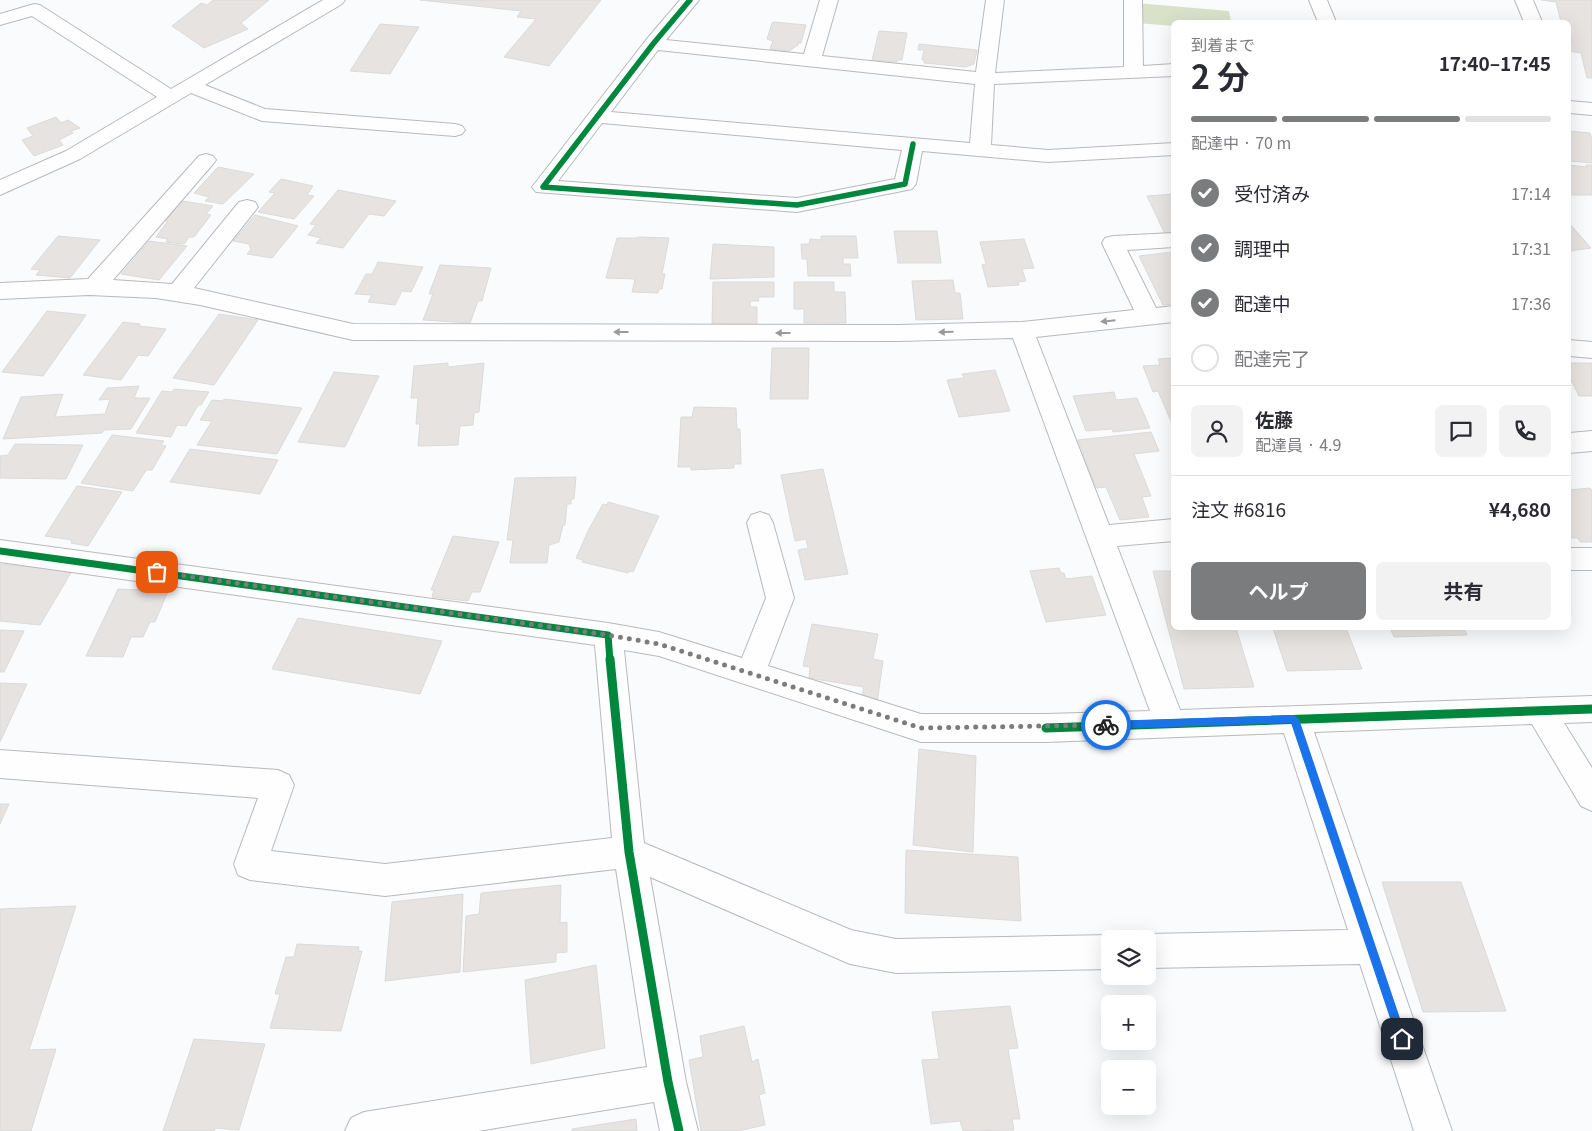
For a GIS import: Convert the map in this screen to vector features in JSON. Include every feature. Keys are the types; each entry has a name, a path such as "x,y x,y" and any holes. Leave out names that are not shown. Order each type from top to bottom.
{"street":[{"path":"0,188 73,155 336,0"},
{"path":"690,0 653,44 543,187 797,205 905,184 913,144"},
{"path":"811,62 829,0"},
{"path":"980,151 985,79 995,0"},
{"path":"1133,0 1134,72"},
{"path":"1318,0 1326,20"},
{"path":"1524,0 1532,20"},
{"path":"0,20 34,9 170,98"},
{"path":"653,44 985,79 1171,70"},
{"path":"190,86 262,115 455,130"},
{"path":"1571,107 1592,109"},
{"path":"598,117 1048,156 1171,149"},
{"path":"94,286 206,160"},
{"path":"178,293 247,207"},
{"path":"1148,316 1114,243 1171,240"},
{"path":"0,291 94,286 178,293 327,328 353,332 898,333 1022,330 1171,314"},
{"path":"1022,330 1170,723"},
{"path":"1571,348 1592,350"},
{"path":"1571,442 1592,441"},
{"path":"751,673 780,598 760,523"},
{"path":"1100,537 1171,530"},
{"path":"0,550 608,635 659,644 921,728 1046,728 1592,709"},
{"path":"1571,559 1592,559"},
{"path":"608,635 629,852 668,1082 679,1131"},
{"path":"1540,711 1592,796"},
{"path":"1294,719 1433,1131"},
{"path":"0,764 278,784 250,864 384,880 629,852 850,946 896,956 1101,952"},
{"path":"1156,951 1371,947"},
{"path":"364,1131 668,1082"}],"green space":[{"path":"1136,3 1229,11 1231,20 1171,20 1171,26 1136,23"}],"building":[{"path":"213,0 269,0 241,23 248,29 204,48 172,26 201,3 207,5"},
{"path":"420,0 601,0 549,66 504,57 536,19 517,17 521,11"},
{"path":"1541,0 1592,0 1592,78 1587,78 1581,53 1571,51 1571,20 1560,20 1556,2"},
{"path":"774,22 806,25 801,43 798,43 789,51 770,49 773,41 767,39"},
{"path":"380,24 419,27 390,74 350,71"},
{"path":"879,31 907,33 902,60 897,62 872,60"},
{"path":"919,44 977,50 974,64 966,67 924,63 924,60 922,60 924,50 918,50"},
{"path":"56,117 61,123 68,120 80,128 71,131 73,133 59,140 63,145 34,156 22,140 33,136 27,128"},
{"path":"1571,131 1590,133 1592,140 1592,163 1571,161"},
{"path":"1571,165 1587,167 1586,165 1592,165 1592,195 1571,195"},
{"path":"218,167 254,174 223,204 205,201 209,197 194,193"},
{"path":"281,179 313,186 307,195 314,196 294,219 258,212 275,193 269,192"},
{"path":"338,190 396,201 384,216 369,214 343,248 316,243 321,238 308,235 316,225 310,224"},
{"path":"1171,194 1171,238 1167,238 1147,196"},
{"path":"183,201 213,206 206,214 211,215 194,237 189,237 184,244 166,242 168,239 156,237 168,221 165,221"},
{"path":"255,215 298,226 272,258 247,254 251,249 249,244 233,241"},
{"path":"1571,225 1591,248 1571,251"},
{"path":"894,231 937,231 941,263 898,263"},
{"path":"58,236 100,240 70,278 36,275 40,270 31,269"},
{"path":"821,236 856,236 858,258 843,258 843,264 850,264 851,276 808,276 807,259 802,259 801,244 809,244 810,239 821,240"},
{"path":"617,238 669,238 662,274 665,274 662,289 659,289 658,293 632,292 635,279 606,278"},
{"path":"1024,239 1034,268 1022,269 1026,281 1018,282 1019,285 988,287 982,265 986,264 980,242"},
{"path":"149,241 187,246 159,280 121,274"},
{"path":"713,244 774,247 774,277 710,279"},
{"path":"1171,252 1171,304 1163,305 1139,256"},
{"path":"378,262 423,267 411,292 402,291 395,305 368,302 372,295 355,294 366,274 372,274"},
{"path":"440,265 491,268 482,301 478,301 470,323 423,320 433,294 429,294"},
{"path":"953,280 955,293 960,293 963,319 916,320 912,281"},
{"path":"713,282 774,282 774,297 758,297 759,301 750,301 750,307 757,307 757,325 712,325"},
{"path":"794,282 834,282 834,292 845,292 846,323 804,323 804,309 794,309"},
{"path":"47,311 86,315 43,376 2,372"},
{"path":"219,314 258,320 214,385 173,378"},
{"path":"123,322 166,329 148,356 138,355 121,380 83,375"},
{"path":"772,348 809,348 808,399 770,399"},
{"path":"1171,358 1171,421 1158,391 1153,392 1143,366 1160,365 1158,359"},
{"path":"448,363 448,367 484,363 479,412 474,413 473,425 460,426 458,445 418,446 420,424 416,424 418,398 411,398 414,366"},
{"path":"1571,363 1592,363 1592,396 1579,396 1571,380"},
{"path":"995,370 1010,411 959,417 947,380 964,378 962,374"},
{"path":"334,372 379,376 345,447 298,442"},
{"path":"139,386 134,398 150,398 131,429 104,430 102,433 3,439 21,397 63,394 55,417 105,414 110,399 99,400 107,388"},
{"path":"174,389 209,392 201,405 198,405 186,426 177,425 171,437 136,433 162,391 172,392"},
{"path":"1114,392 1116,400 1137,398 1150,428 1113,432 1112,429 1086,431 1073,396"},
{"path":"224,399 302,408 277,454 197,445 212,421 200,420 212,400 223,401"},
{"path":"694,407 736,408 737,429 740,429 741,464 734,464 734,468 691,470 691,467 678,467 681,417 692,417"},
{"path":"1151,432 1159,451 1134,454 1151,496 1142,497 1149,517 1120,520 1106,487 1096,488 1078,440"},
{"path":"112,435 164,441 161,445 166,446 152,470 146,470 133,491 81,483"},
{"path":"15,444 83,445 66,479 0,478 0,456 8,455"},
{"path":"190,449 278,460 260,494 170,482"},
{"path":"823,469 848,574 805,580 798,550 808,548 806,539 795,541 781,475"},
{"path":"576,477 574,499 571,499 571,504 567,504 565,525 563,525 559,542 549,545 547,563 510,563 513,540 507,540 515,478"},
{"path":"77,486 122,492 88,546 71,543 72,540 45,536"},
{"path":"1590,488 1592,490 1592,542 1580,542 1578,538 1571,538 1571,490"},
{"path":"608,502 659,516 633,572 629,571 628,573 582,562 583,560 576,558 603,504 607,505"},
{"path":"453,536 499,542 480,592 472,592 468,601 432,597 434,590 431,590"},
{"path":"0,564 72,571 40,625 0,621"},
{"path":"1059,568 1061,573 1064,573 1066,579 1092,576 1106,615 1046,622 1030,571"},
{"path":"1153,571 1171,571 1171,630 1237,630 1254,687 1184,689"},
{"path":"118,589 168,591 155,622 150,622 143,637 131,637 123,657 86,656"},
{"path":"298,618 442,641 420,694 272,669"},
{"path":"812,624 878,634 873,659 883,661 877,703 861,700 864,687 809,678 810,667 803,666"},
{"path":"0,630 24,631 4,672 0,672"},
{"path":"1274,630 1347,630 1362,669 1287,671"},
{"path":"1391,630 1465,630 1467,635 1394,637"},
{"path":"0,683 27,684 0,742"},
{"path":"919,749 976,756 973,852 913,845"},
{"path":"0,804 9,804 0,824"},
{"path":"906,850 1018,857 1021,921 905,913"},
{"path":"1382,882 1461,882 1506,1011 1423,1012"},
{"path":"561,885 560,923 567,922 567,952 556,953 556,962 463,972 466,916 479,914 481,893"},
{"path":"463,894 460,972 385,981 392,902"},
{"path":"76,906 29,1050 56,1049 31,1131 0,1131 0,909"},
{"path":"297,944 359,947 358,951 362,951 341,1031 270,1028 280,994 275,994 286,957 294,957"},
{"path":"596,965 605,1048 531,1064 525,980"},
{"path":"1010,1006 1018,1048 1008,1049 1020,1119 1012,1119 1014,1130 963,1131 960,1121 931,1124 922,1060 939,1059 932,1012"},
{"path":"744,1026 752,1062 758,1059 765,1093 759,1095 765,1125 738,1131 701,1131 689,1060 703,1057 700,1036"},
{"path":"194,1039 265,1044 239,1130 215,1128 214,1131 163,1131"},
{"path":"636,1119 637,1131 572,1131 572,1129"}],"cycle path":[{"path":"690,0 653,44 543,187 797,205 905,184 913,144"},
{"path":"0,551 608,635 629,852 668,1082 679,1131"},
{"path":"1046,728 1592,709"}],"way so far":[{"path":"157,572 608,635 659,644 921,728 1046,728 1106,725"}],"route":[{"path":"1106,725 1294,719 1402,1039"}]}
